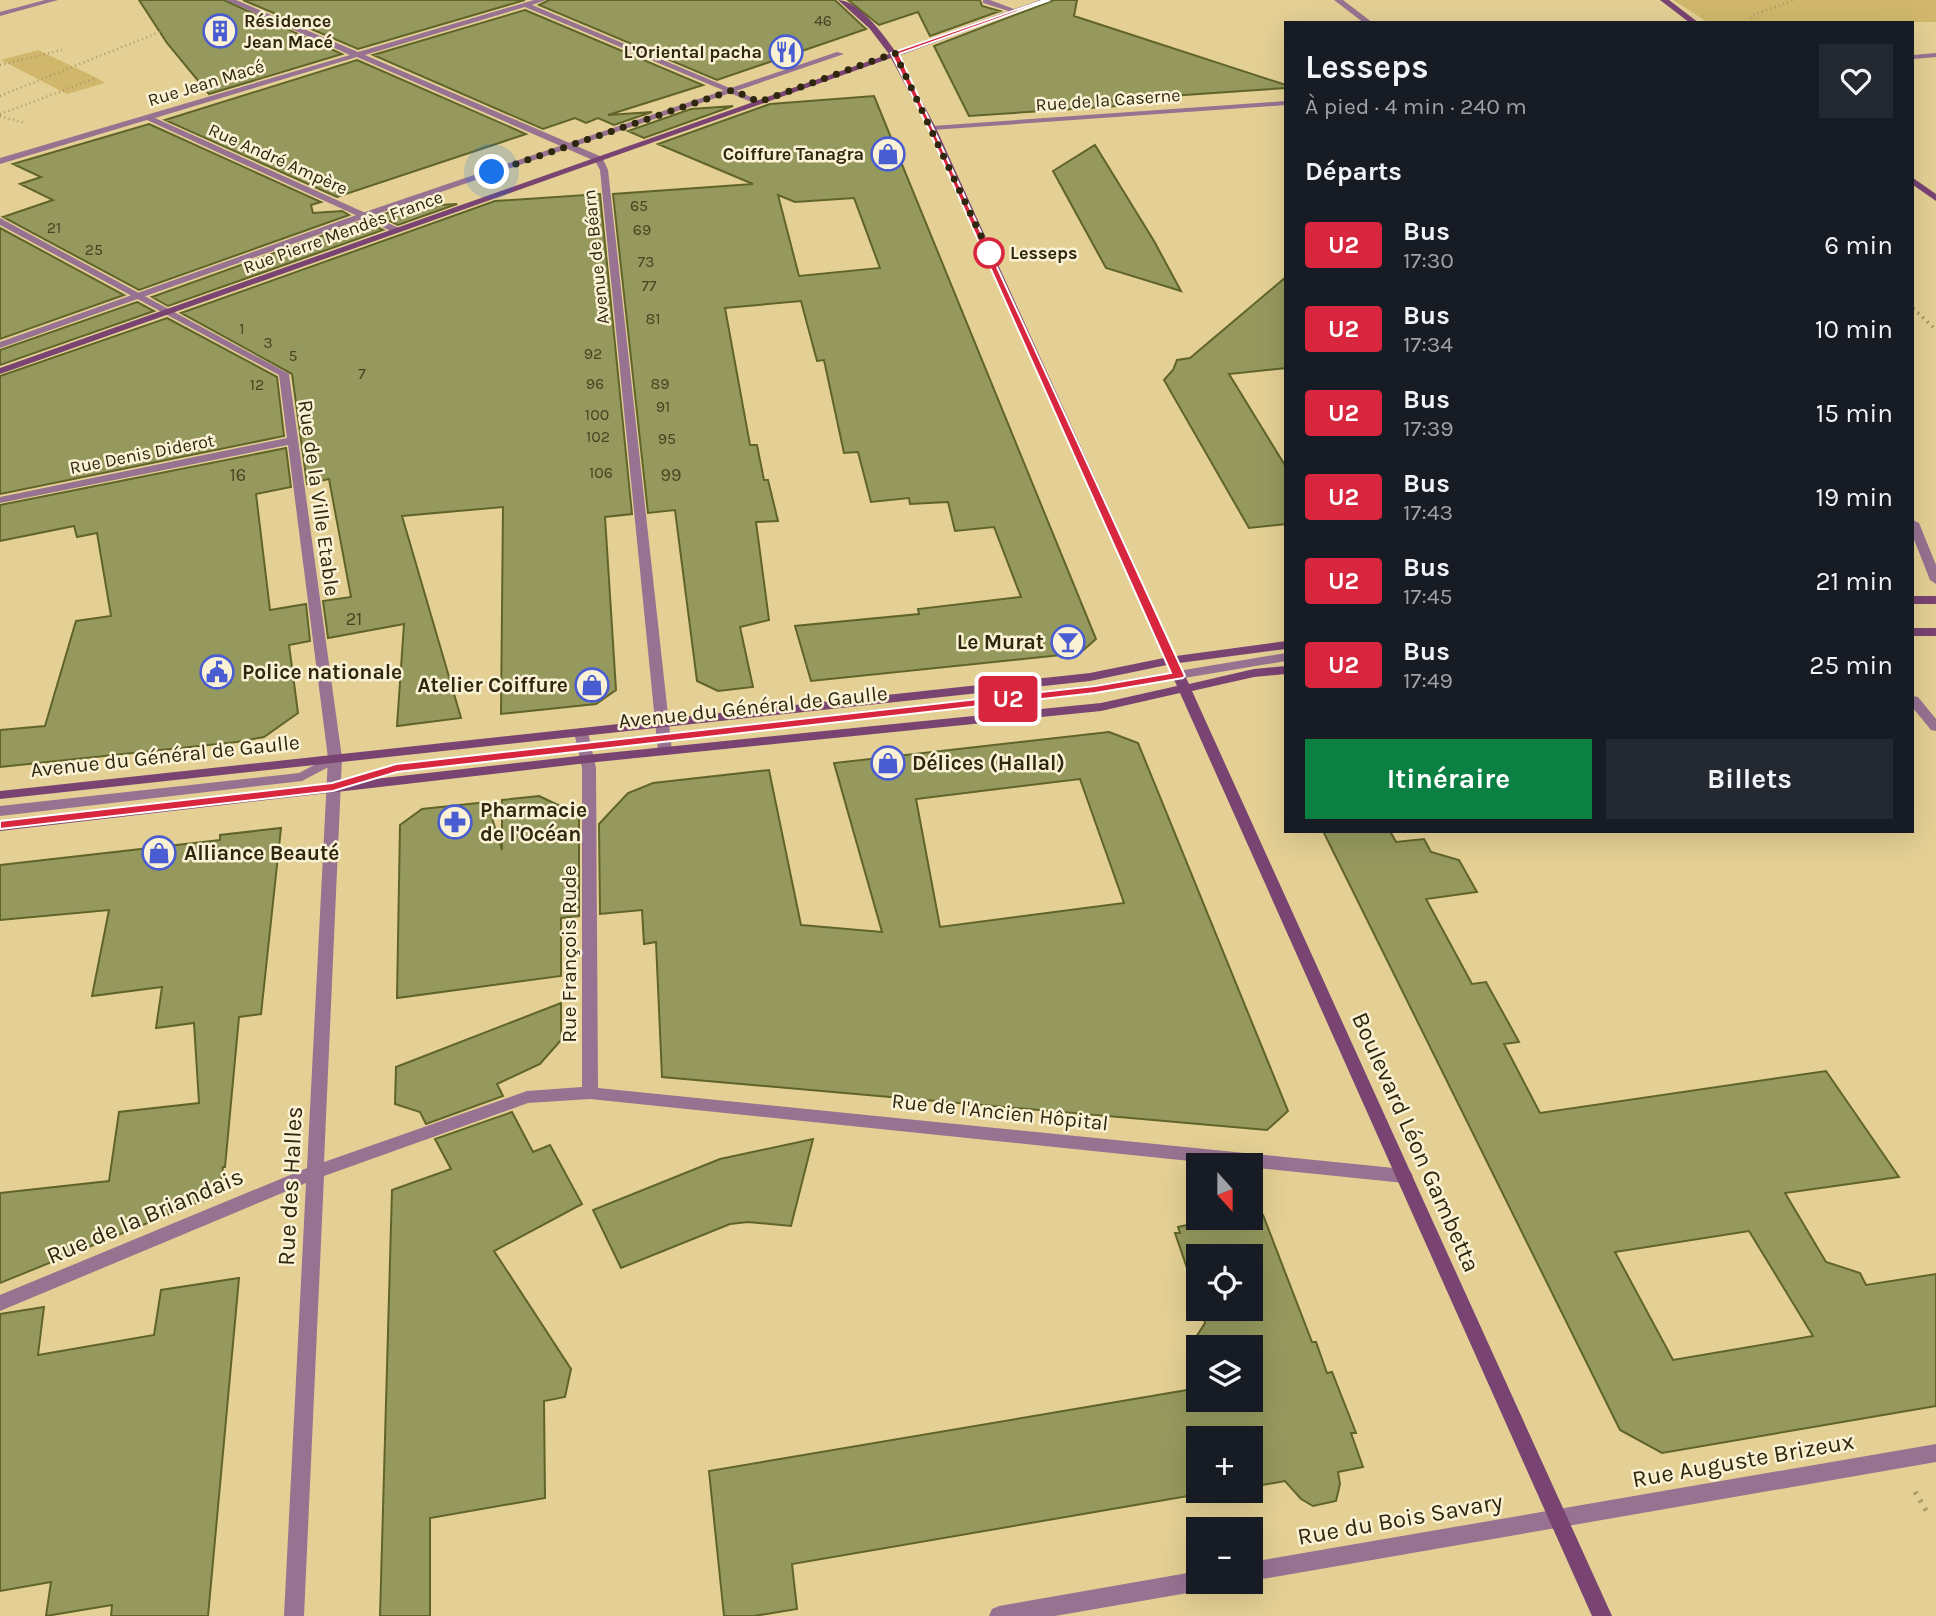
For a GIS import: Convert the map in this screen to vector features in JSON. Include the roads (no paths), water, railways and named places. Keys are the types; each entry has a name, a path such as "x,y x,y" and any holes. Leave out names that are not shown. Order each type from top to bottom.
{"street":[{"path":"0,14 54,0"},
{"name":"Avenue de Béarn","path":"230,0 598,159 604,170 665,745"},
{"name":"Rue Jean Macé","path":"0,161 542,0"},
{"name":"Boulevard Léon Gambetta","path":"842,0 881,34 895,53 932,128 1602,1616"},
{"path":"989,0 986,1 1015,11"},
{"name":"Rue Pierre Mendès France","path":"0,371 1047,0"},
{"path":"1338,0 1366,21"},
{"path":"1664,0 1692,21"},
{"path":"525,5 759,102"},
{"path":"0,345 365,215 840,54"},
{"path":"1914,57 1936,55"},
{"name":"Rue de la Caserne","path":"932,128 1284,103"},
{"name":"Rue André Ampère","path":"147,117 396,230"},
{"path":"1914,182 1936,198"},
{"path":"0,221 167,312"},
{"name":"Rue de la Ville Etable","path":"167,312 284,374 290,442 335,758"},
{"name":"Rue Denis Diderot","path":"0,500 290,442"},
{"path":"1914,525 1936,580"},
{"path":"1914,600 1936,600"},
{"path":"1914,632 1936,632"},
{"name":"Avenue du Général de Gaulle","path":"0,826 333,787 396,768 584,746 662,723 1090,677 1172,660 1284,645"},
{"name":"Avenue du Général de Gaulle","path":"0,795 335,758 584,746 665,745 1095,689 1181,682 1284,657"},
{"path":"1181,682 1284,670"},
{"path":"1914,700 1936,726"},
{"name":"Rue François Rude","path":"584,746 590,1093"},
{"name":"Avenue du Général de Gaulle","path":"0,811 302,778 335,758"},
{"name":"Rue des Halles","path":"294,1616 335,758"},
{"name":"Rue de l'Ancien Hôpital","path":"590,1093 1404,1176"},
{"name":"Rue de la Briandais","path":"0,1303 315,1172 527,1097 590,1093"},
{"name":"Rue Auguste Brizeux","path":"1558,1518 1936,1453"},
{"name":"Rue du Bois Savary","path":"1263,1570 1558,1518"},
{"path":"999,1616 1186,1583"}],"place":[{"name":"Résidence Jean Macé","path":"220,31"},
{"name":"L'Oriental pacha","path":"786,52"},
{"name":"Coiffure Tanagra","path":"888,154"},
{"name":"Lesseps","path":"989,253"},
{"name":"Le Murat","path":"1068,642"},
{"name":"Police nationale","path":"217,672"},
{"name":"Atelier Coiffure","path":"592,685"},
{"name":"Délices (Hallal)","path":"888,763"},
{"name":"Pharmacie de l'Océan","path":"455,822"},
{"name":"Alliance Beauté","path":"159,853"}]}
